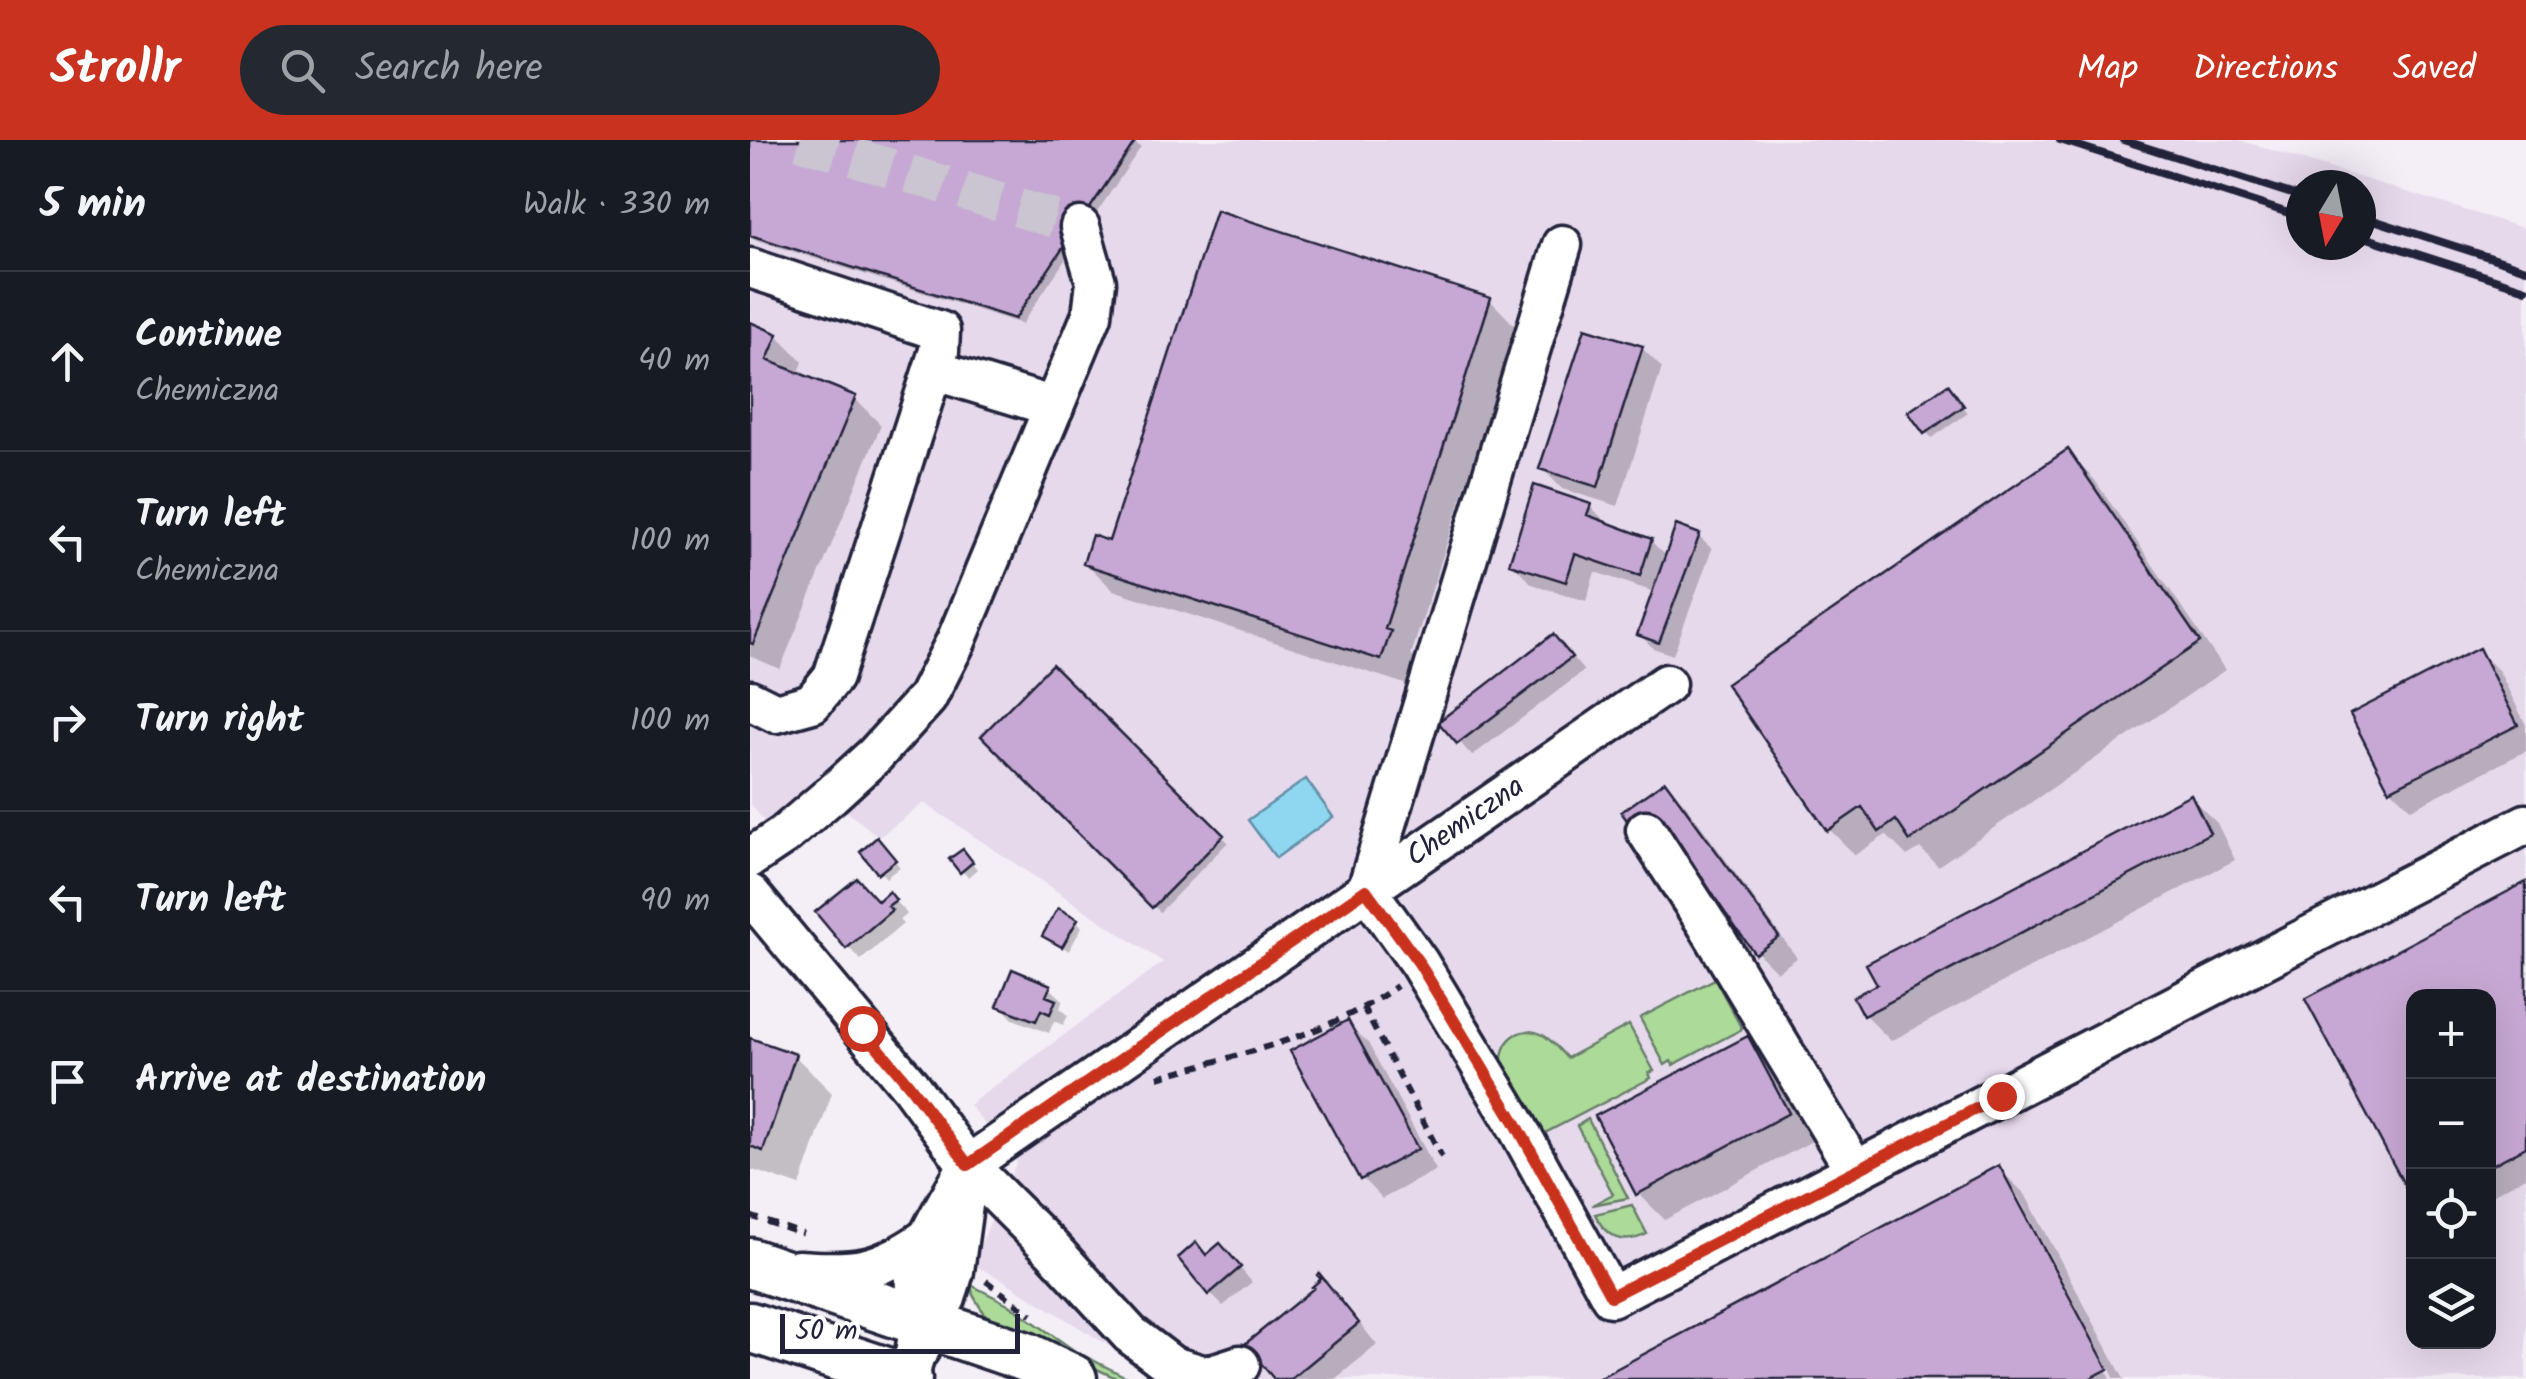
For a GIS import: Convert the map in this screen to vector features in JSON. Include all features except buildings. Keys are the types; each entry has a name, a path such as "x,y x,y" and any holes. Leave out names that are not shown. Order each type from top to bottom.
{"main road":[{"path":"755,1265 1026,1357 1072,1379"},
{"path":"750,1327 908,1379"}],"street":[{"path":"750,858 832,795 927,698 956,641 1092,315 1096,282 1080,226"},
{"path":"1562,245 1366,890 1419,963 1515,1122 1611,1296 2526,824"},
{"path":"750,268 940,331 940,351 833,677 812,703 776,713 750,700"},
{"path":"933,370 1054,407"},
{"name":"Chemiczna","path":"925,1322 915,1298 915,1281 927,1238 968,1165 1666,684"},
{"path":"1646,830 1856,1170"},
{"path":"750,894 910,1086 968,1165 1130,1334 1172,1366 1206,1376 1240,1364"},
{"path":"925,1322 946,1298 954,1272 968,1165"},
{"path":"755,1265 831,1272 871,1269 901,1256 927,1238"}],"path":[{"path":"1148,1080 1310,1034 1397,986"},
{"path":"1363,1007 1442,1157"}],"shaded area":[{"path":"750,140 2239,140 2336,170 2286,170 2286,260 2376,260 2376,182 2526,229 2526,1379 1162,1379 972,1264 1017,1162 969,1105 1163,962 924,803 879,837 841,807 821,783 766,824 750,803"}],"green space":[{"path":"1715,979 1742,1029 1673,1065 1671,1061 1665,1065 1640,1018"},
{"path":"1629,1025 1654,1071 1649,1073 1651,1078 1539,1136 1502,1066 1507,1042 1519,1033 1534,1032 1543,1035 1567,1058"},
{"path":"1588,1119 1628,1198 1592,1205 1613,1194 1577,1126"},
{"path":"1632,1205 1647,1234 1638,1238 1623,1239 1610,1234 1595,1214"},
{"path":"971,1285 1008,1304 1075,1351 1130,1379 1118,1379 994,1325 973,1295"}],"water":[{"path":"1306,779 1333,817 1276,858 1248,820"}],"tunnel":[{"path":"800,140 1080,227"}],"railway":[{"path":"2060,140 2286,212"},
{"path":"2123,140 2286,192"},
{"path":"2376,221 2526,269"},
{"path":"2376,241 2526,289"}],"route":[{"path":"862,1028 968,1165 1366,890 1419,963 1515,1122 1611,1296 2001,1096"}]}
